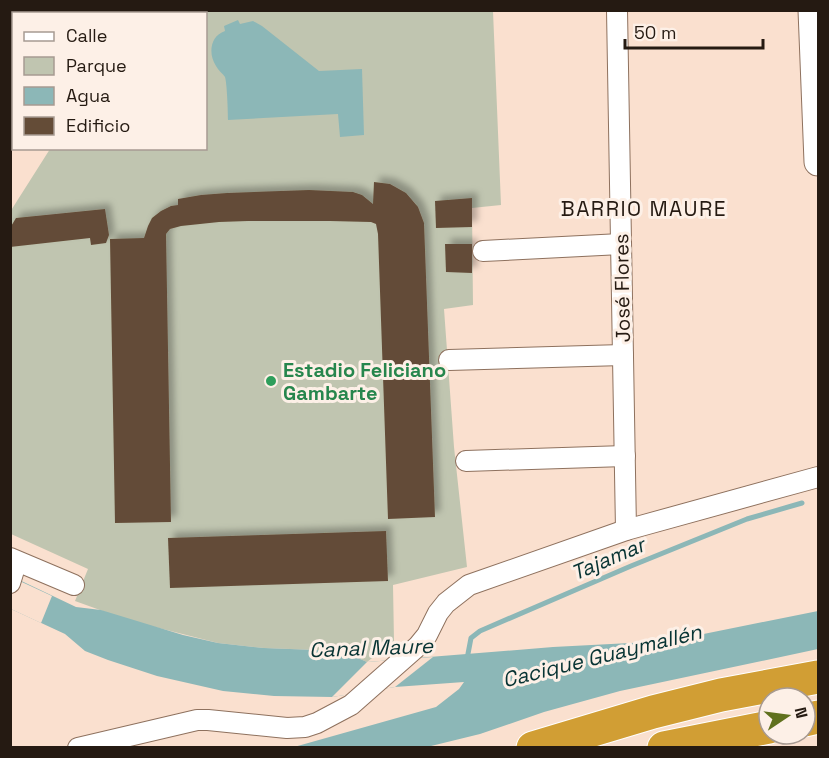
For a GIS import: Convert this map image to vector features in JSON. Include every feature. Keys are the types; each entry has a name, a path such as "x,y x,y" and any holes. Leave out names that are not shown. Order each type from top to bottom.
{"highway":[{"path":"533,747 721,695 819,677"},
{"path":"664,747 757,729"}],"main road":[{"path":"812,10 819,162"}],"street":[{"name":"José Flores","path":"617,10 626,530"},
{"path":"483,251 621,244"},
{"path":"449,360 623,355"},
{"path":"466,461 625,456"},
{"path":"78,747 197,720 287,728 304,727 317,723 351,705 403,660 428,635 438,613 446,603 469,585 626,530 819,477"},
{"path":"11,569 74,585"}],"green space":[{"path":"493,11 501,205 472,208 473,305 444,309 454,447 467,567 393,585 394,641 367,662 342,651 264,648 218,643 111,614 75,601 88,569 11,534 10,212 49,150 207,150 207,12 132,12"}],"water":[{"path":"238,20 240,24 253,21 262,26 319,71 362,69 364,135 340,137 338,114 228,120 225,77 213,61 211,51 213,41 225,31 224,26"},
{"name":"Cacique Guaymallén","path":"11,576 76,607 101,610 183,635 218,643 264,648 342,651 367,662 553,647 669,641 818,611 818,649 620,691 544,712 480,734 427,747 294,747 436,707 459,689 464,682 395,687 332,697 274,696 223,691 157,676 85,651 65,634 11,609"}],"pier":[{"path":"11,577 52,596 41,623 11,609"},
{"path":"433,657 395,687 332,697 367,662"}],"building":[{"path":"374,182 390,184 406,193 418,207 424,223 435,517 388,519 376,224 330,221 248,221 181,226 170,229 166,234 171,522 115,523 110,239 144,238 152,218 171,206 178,205 178,199 227,193 309,190 353,192 362,195 373,204"},
{"path":"472,198 472,227 436,228 435,201"},
{"path":"105,209 109,235 106,243 91,245 90,238 10,247 10,228 16,218"},
{"path":"445,244 472,244 472,273 446,272"},
{"path":"386,531 388,581 170,588 168,538"}],"waterway":[{"name":"Tajamar","path":"467,659 471,638 480,631 747,519 802,503"}],"place":[{"name":"Estadio Feliciano Gambarte","path":"271,381"}],"district":[{"name":"BARRIO MAURE","path":"644,209"}],"water label":[{"name":"Canal Maure","path":"371,648"}]}
